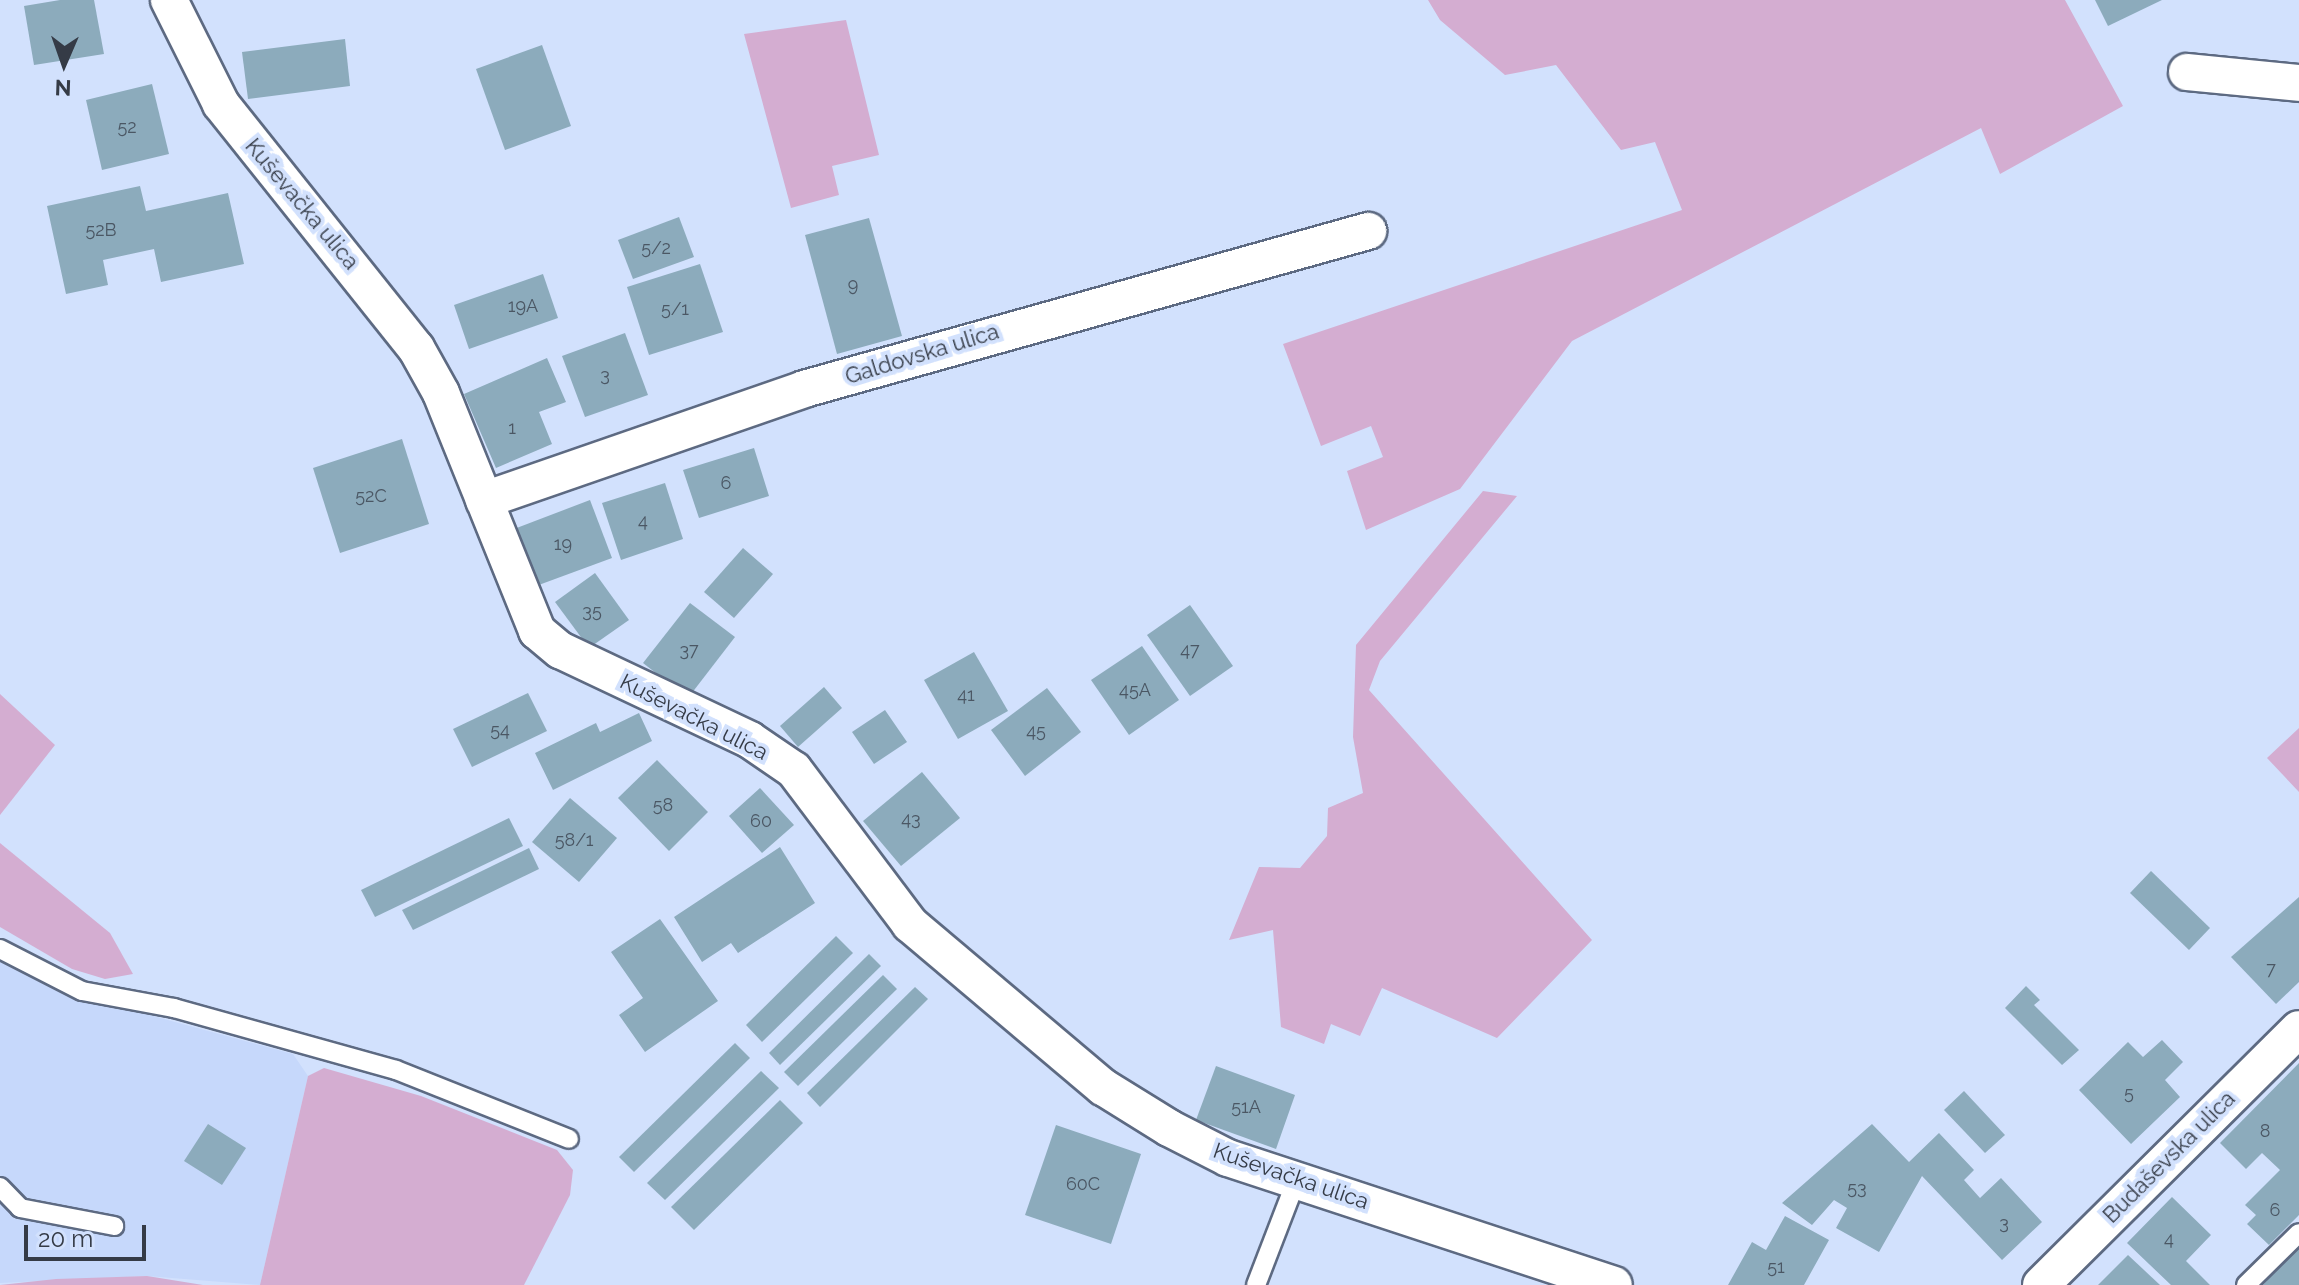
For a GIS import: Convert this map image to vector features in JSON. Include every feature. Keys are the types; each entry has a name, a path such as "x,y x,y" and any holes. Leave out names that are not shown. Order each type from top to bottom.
{"street":[{"name":"Kuševačka ulica","path":"169,0 221,104 416,348 484,500 537,631 560,650 750,740 794,770 910,924 1103,1087 1228,1158 1614,1285"},
{"path":"2187,72 2299,83"},
{"name":"Galdovska ulica","path":"484,500 819,385 1368,231"},
{"name":"Budaševska ulica","path":"2041,1285 2299,1029"}],"lane":[{"path":"0,949 82,991 174,1008 396,1070 569,1139"},
{"path":"1256,1285 1297,1179"},
{"path":"0,1187 20,1208 114,1226"},
{"path":"2246,1285 2299,1233"}],"shaded area":[{"path":"1428,0 2065,0 2123,106 2000,174 1981,128 1572,341 1460,489 1366,530 1347,471 1383,457 1371,426 1321,446 1283,344 1682,210 1655,142 1621,150 1556,65 1505,75 1440,20"},
{"path":"846,20 879,155 832,166 839,195 791,208 744,34"},
{"path":"1483,491 1517,496 1380,661 1369,690 1592,940 1497,1038 1382,988 1360,1036 1331,1024 1324,1044 1281,1027 1273,930 1229,940 1259,867 1300,868 1327,836 1328,808 1363,793 1353,737 1356,645"},
{"path":"0,694 55,745 0,815"},
{"path":"2299,728 2299,792 2267,758"},
{"path":"0,843 110,933 133,974 105,979 72,969 0,927"},
{"path":"0,958 61,991 293,1054 308,1076 260,1285 147,1276 0,1283"},
{"path":"324,1068 421,1096 557,1150 573,1170 570,1195 524,1285 260,1285 308,1076"},
{"path":"147,1276 203,1285 0,1285 56,1279"}],"building":[{"path":"60,0 94,0 104,54 34,65 24,6"},
{"path":"2095,0 2162,0 2108,26"},
{"path":"345,39 350,86 248,99 242,52"},
{"path":"542,45 571,126 505,150 476,69"},
{"path":"152,84 169,154 102,170 86,100"},
{"path":"140,186 146,211 228,193 244,264 161,282 154,249 103,260 108,285 66,294 47,206"},
{"path":"679,217 694,257 633,279 618,240"},
{"path":"869,218 902,336 837,354 805,235"},
{"path":"700,264 723,332 649,355 627,287"},
{"path":"543,274 558,318 469,349 454,305"},
{"path":"625,333 648,395 585,417 562,356"},
{"path":"547,358 566,402 539,412 552,444 496,468 464,394"},
{"path":"402,439 429,524 340,553 313,468"},
{"path":"754,448 769,496 699,518 683,470"},
{"path":"665,483 683,539 621,560 602,503"},
{"path":"590,500 612,558 536,586 514,529"},
{"path":"743,548 773,574 734,618 704,592"},
{"path":"595,573 629,620 589,648 555,602"},
{"path":"690,603 735,637 688,698 643,663"},
{"path":"1190,605 1233,666 1190,696 1147,635"},
{"path":"1142,646 1179,700 1129,735 1091,680"},
{"path":"974,652 1008,711 958,739 924,680"},
{"path":"824,687 842,708 798,747 780,726"},
{"path":"1047,688 1081,732 1025,776 991,730"},
{"path":"528,693 547,731 472,767 453,729"},
{"path":"885,710 907,742 874,764 852,732"},
{"path":"639,713 652,741 553,790 535,753 596,723 600,732"},
{"path":"657,760 708,812 669,851 618,798"},
{"path":"922,772 960,818 901,866 863,821"},
{"path":"760,788 794,825 762,853 729,816"},
{"path":"570,798 617,838 579,882 532,842"},
{"path":"509,818 523,846 375,917 361,890"},
{"path":"780,847 815,903 738,953 731,943 702,962 674,917"},
{"path":"529,848 539,869 413,930 402,910"},
{"path":"2151,871 2210,928 2189,950 2130,893"},
{"path":"2299,897 2299,982 2276,1004 2231,957"},
{"path":"660,919 718,1001 645,1052 619,1015 643,998 611,952"},
{"path":"836,936 853,953 762,1042 746,1025"},
{"path":"869,954 881,966 780,1065 769,1053"},
{"path":"883,975 897,989 798,1086 784,1072"},
{"path":"2026,986 2040,1000 2034,1005 2079,1050 2062,1065 2005,1008"},
{"path":"915,987 928,999 820,1107 807,1093"},
{"path":"2162,1040 2183,1062 2165,1080 2180,1097 2131,1144 2079,1090 2128,1042 2143,1057"},
{"path":"735,1043 750,1058 634,1172 619,1157"},
{"path":"2299,1063 2299,1215 2269,1245 2247,1224 2256,1215 2245,1205 2280,1170 2262,1153 2246,1169 2220,1143"},
{"path":"1216,1066 1295,1095 1276,1149 1196,1120"},
{"path":"761,1071 779,1088 665,1200 647,1183"},
{"path":"1964,1091 2005,1135 1985,1153 1944,1110"},
{"path":"780,1100 803,1123 694,1230 671,1207"},
{"path":"208,1124 246,1148 222,1185 184,1161"},
{"path":"1872,1124 1909,1162 1939,1133 1974,1170 1964,1180 1980,1198 2001,1178 2042,1222 2002,1260 1922,1176 1879,1252 1836,1228 1847,1208 1834,1200 1812,1225 1782,1203"},
{"path":"1056,1125 1141,1154 1111,1244 1025,1215"},
{"path":"2172,1197 2211,1235 2186,1261 2210,1285 2171,1285 2127,1243"},
{"path":"1785,1216 1829,1240 1804,1285 1728,1285 1752,1242 1766,1250"},
{"path":"2299,1245 2299,1285 2263,1285"},
{"path":"2128,1255 2160,1285 2098,1285"}]}
